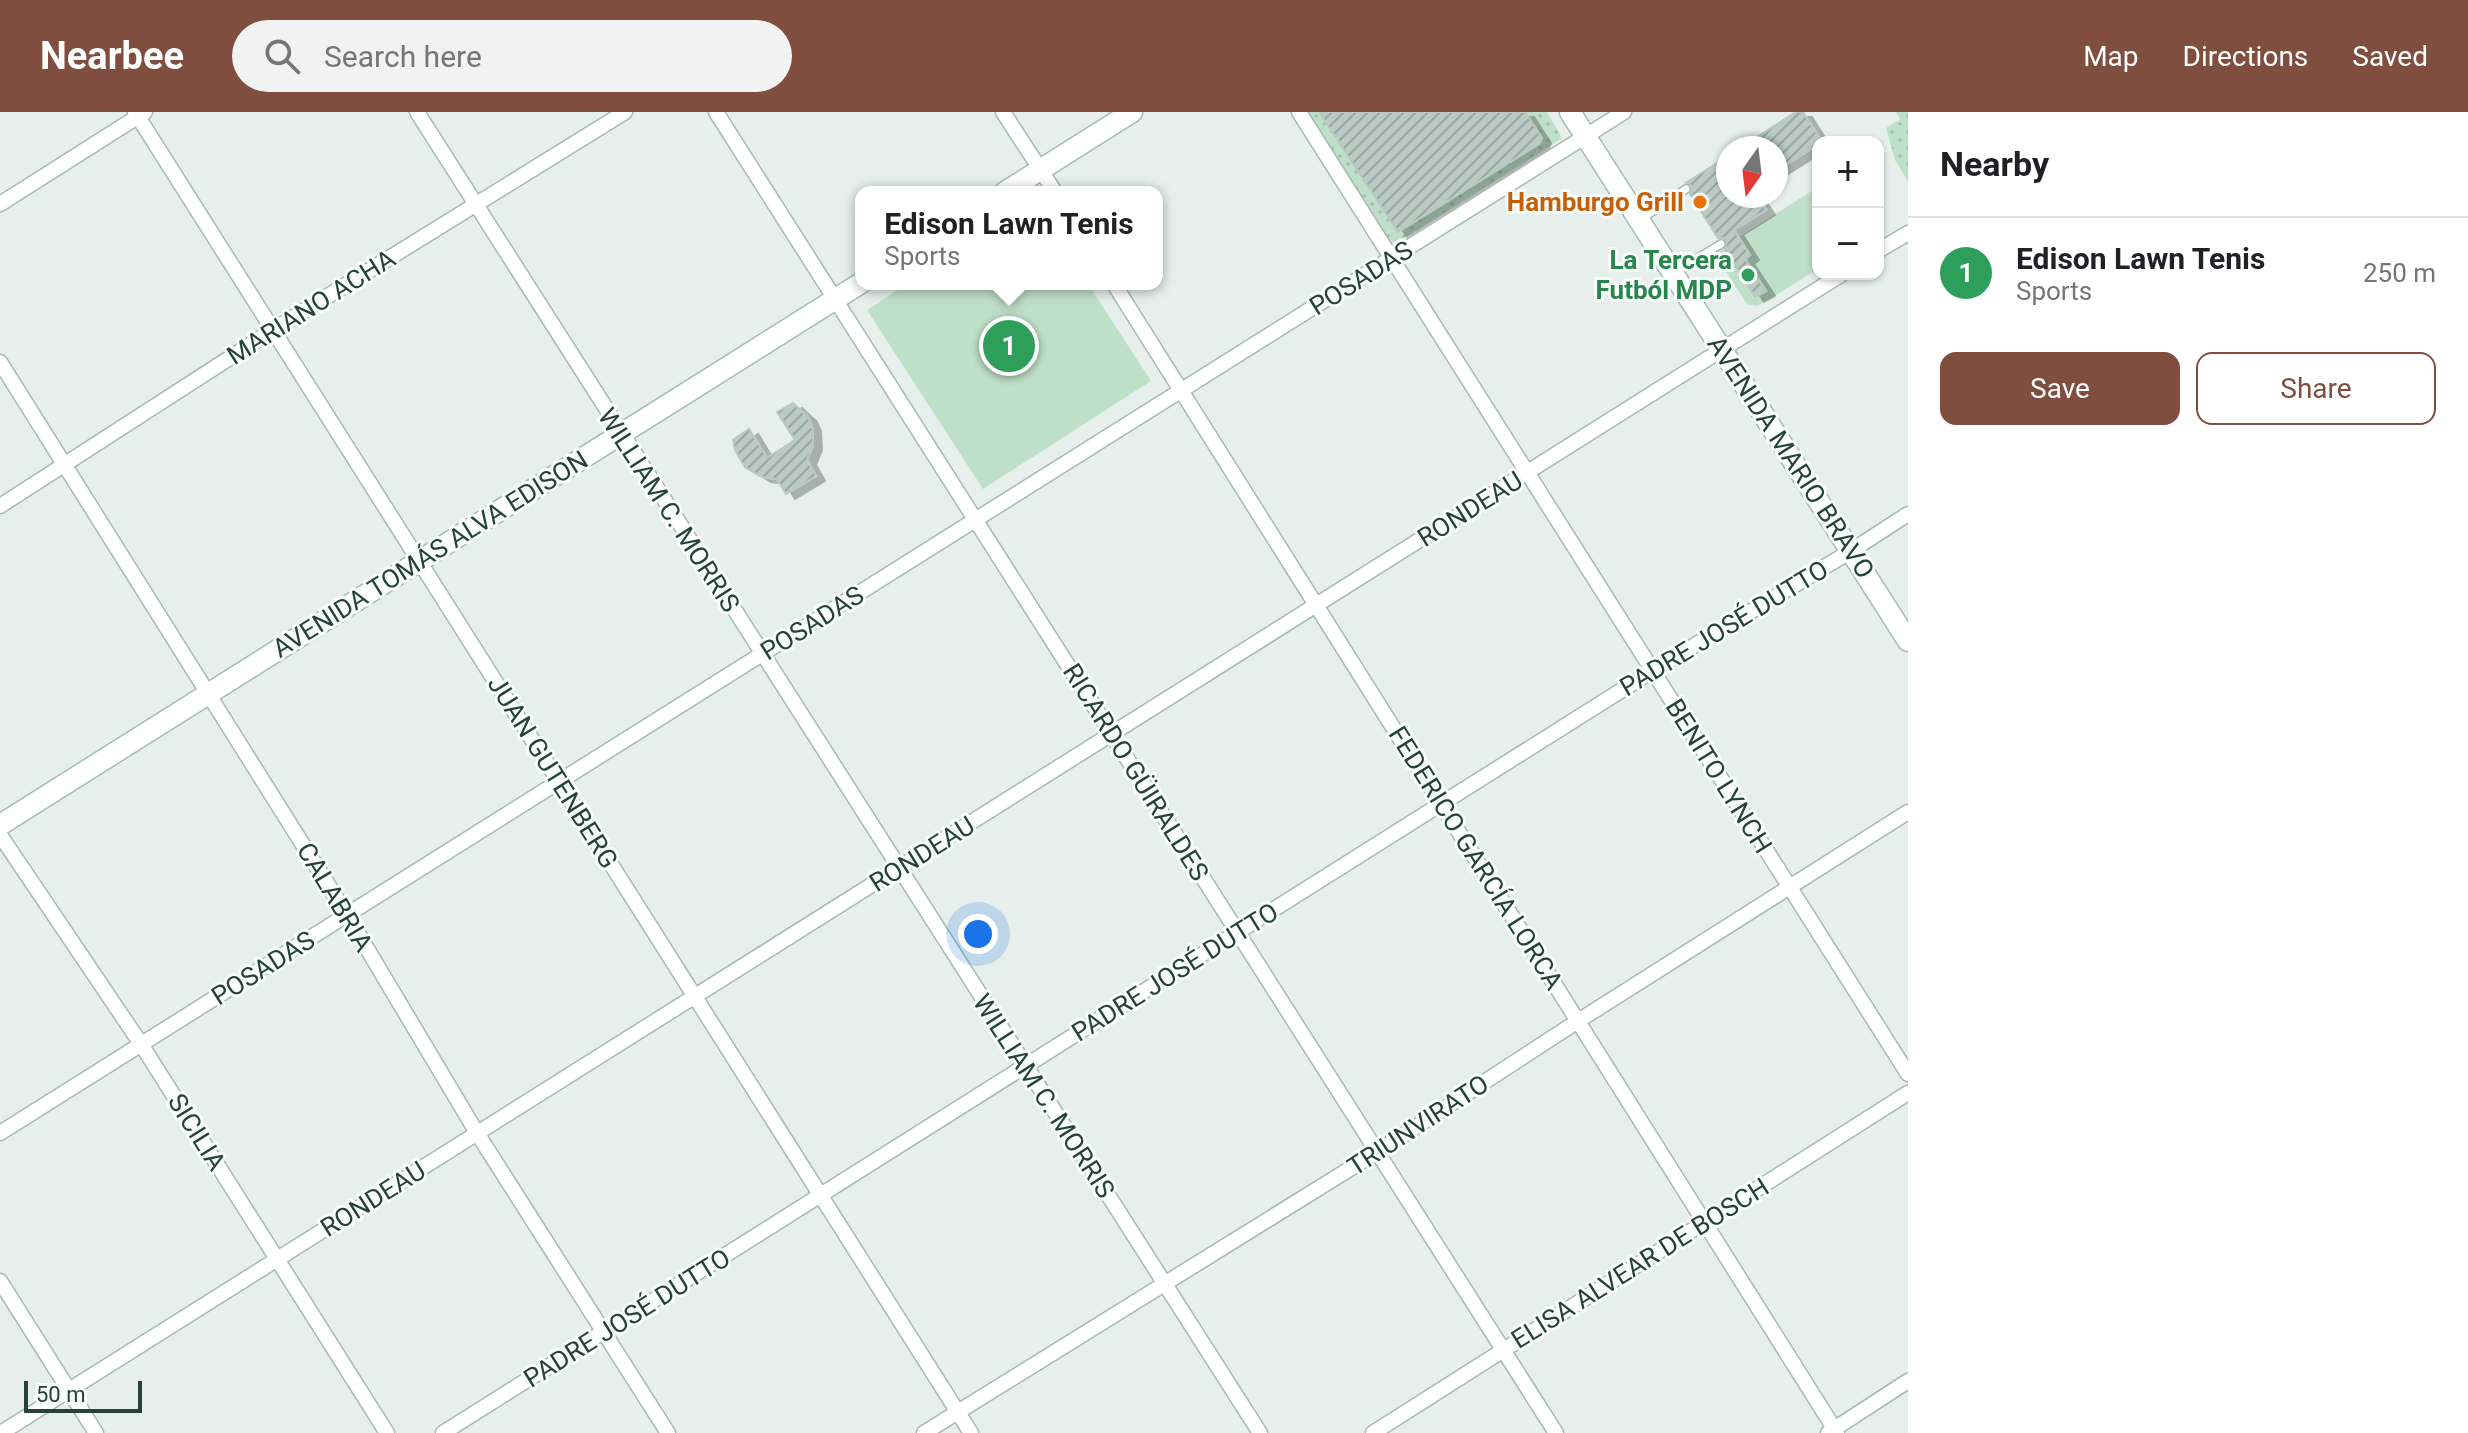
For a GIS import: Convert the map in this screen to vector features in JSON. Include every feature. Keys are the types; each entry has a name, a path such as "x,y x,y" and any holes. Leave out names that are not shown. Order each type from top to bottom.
{"main road":[{"path":"1015,186 1132,112"},
{"name":"AVENIDA MARIO BRAVO","path":"1570,112 1908,641"},
{"name":"AVENIDA TOMÁS ALVA EDISON","path":"0,825 855,287"}],"street":[{"name":"WILLIAM C. MORRIS","path":"417,112 1260,1433"},
{"name":"MARIANO ACHA","path":"0,506 273,330 625,112"},
{"name":"RICARDO GÜIRALDES","path":"716,112 1556,1433"},
{"path":"1003,112 1051,186"},
{"name":"BENITO LYNCH","path":"1299,112 1908,1074"},
{"name":"POSADAS","path":"0,1133 1624,112"},
{"path":"0,204 139,114"},
{"name":"JUAN GUTENBERG","path":"139,114 971,1433"},
{"path":"1884,247 1908,233"},
{"name":"RONDEAU","path":"1,1433 1832,280"},
{"name":"FEDERICO GARCÍA LORCA","path":"1118,290 1833,1432"},
{"name":"CALABRIA","path":"0,362 210,693 477,1133 668,1433"},
{"name":"PADRE JOSÉ DUTTO","path":"443,1433 1652,671 1908,514"},
{"name":"TRIUNVIRATO","path":"924,1433 1377,1152 1908,812"},
{"name":"SICILIA","path":"0,835 141,1044 387,1433"},
{"name":"ELISA ALVEAR DE BOSCH","path":"1373,1433 1908,1093"},
{"path":"0,1281 96,1433"},
{"path":"1833,1432 1908,1381"}],"lane":[{"path":"1639,220 1686,189"},
{"path":"1673,273 1721,244"}],"green space":[{"path":"1305,112 1319,112 1398,232 1539,143 1542,138 1525,112 1547,112 1561,139 1396,243 1387,239"},
{"path":"1896,112 1908,112 1908,181 1895,160 1886,128 1900,119"},
{"path":"1812,191 1812,273 1758,306 1747,304 1714,253"},
{"path":"898,290 1092,290 1151,381 983,489 867,310"}],"building":[{"path":"1319,112 1525,112 1542,138 1540,143 1398,232"},
{"path":"1796,112 1803,112 1818,136 1812,136 1812,148 1788,163 1788,136 1759,136"},
{"path":"1716,164 1716,208 1765,208 1734,230 1750,255 1745,259 1766,291 1755,297 1725,249 1727,241 1718,238 1690,194 1692,186 1686,183"},
{"path":"793,403 808,417 812,426 813,445 807,460 816,476 786,494 777,479 762,477 745,467 733,440 749,429 767,458 795,440 777,412"}],"place":[{"name":"Hamburgo Grill","path":"1700,202"},
{"name":"La Tercera Futból MDP","path":"1748,275"},
{"name":"Edison Lawn Tenis","path":"1009,346"}]}
